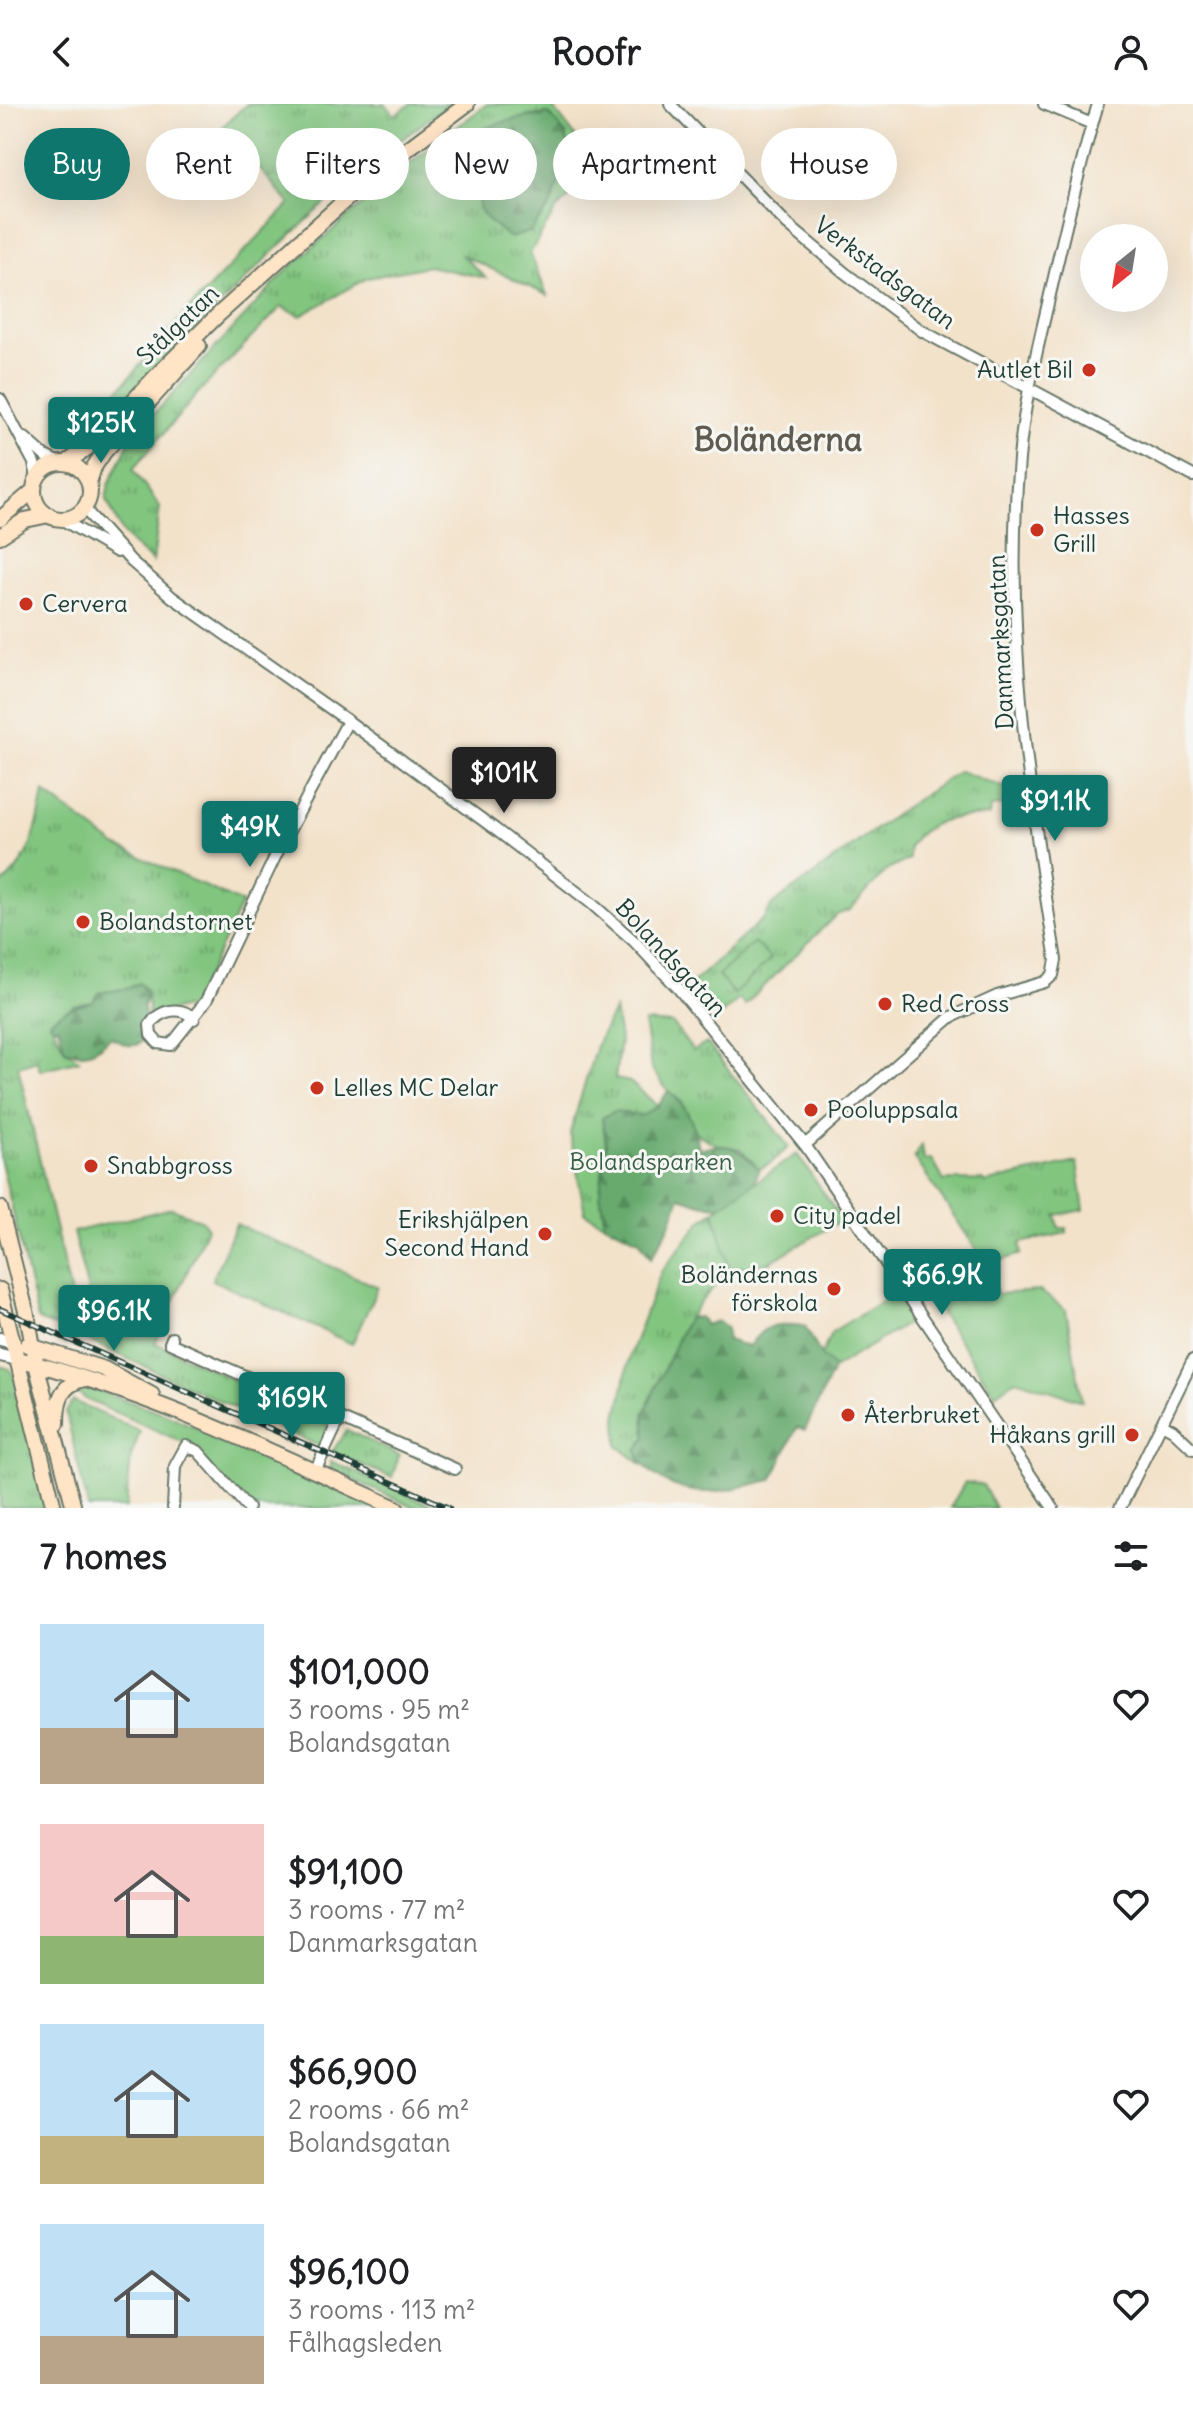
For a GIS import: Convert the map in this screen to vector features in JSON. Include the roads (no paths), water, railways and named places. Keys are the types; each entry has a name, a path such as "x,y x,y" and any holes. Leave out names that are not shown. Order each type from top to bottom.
{"main road":[{"name":"Stålgatan","path":"62,463 93,444 158,374 373,175 467,104"},
{"name":"Stålgatan","path":"89,482 104,452 252,286"},
{"path":"0,519 36,484 44,469 62,463 80,469 89,482 86,506 77,514 25,520 0,536"},
{"path":"36,484 38,505 55,517"},
{"path":"0,1208 36,1364 74,1508"},
{"path":"0,1290 6,1341 17,1359 54,1508"},
{"path":"6,1341 33,1346 104,1369 130,1381 172,1408"},
{"path":"17,1359 172,1408 396,1508"},
{"path":"58,1448 57,1403 70,1384 84,1379"}],"street":[{"name":"Verkstadsgatan","path":"670,104 788,225 922,331 1193,476"},
{"path":"1044,104 1092,124"},
{"name":"Danmarksgatan","path":"805,1145 951,1017 997,996 1045,982 1053,975 1055,968 1034,817 1019,675 1016,613 1019,461 1029,388 1078,174 1098,104"},
{"path":"0,399 34,463 36,484"},
{"path":"18,431 45,456 62,463"},
{"name":"Bolandsgatan","path":"86,506 88,513 131,561 172,597 348,721 555,874 634,941 679,989 805,1145 1053,1508"},
{"name":"Bolandsgatan","path":"55,517 131,561"},
{"path":"194,1019 187,1011 180,1009 153,1019 151,1035 158,1043 171,1045 194,1019 206,1001 276,855 348,721"},
{"path":"172,1338 170,1343 455,1469"},
{"path":"0,1355 17,1359"},
{"path":"1120,1508 1193,1360"},
{"path":"315,1471 340,1418"},
{"path":"1162,1424 1193,1449"},
{"path":"173,1508 175,1466 186,1446 198,1451 248,1508"}],"railway":[{"path":"0,1309 449,1508"}],"place":[{"name":"Autlet Bil","path":"1089,370"},
{"name":"Hasses Grill","path":"1037,530"},
{"name":"Cervera","path":"26,604"},
{"name":"Bolandstornet","path":"83,922"},
{"name":"Red Cross","path":"885,1004"},
{"name":"Lelles MC Delar","path":"317,1088"},
{"name":"Pooluppsala","path":"811,1110"},
{"name":"Snabbgross","path":"91,1166"},
{"name":"City padel","path":"777,1216"},
{"name":"Erikshjälpen Second Hand","path":"545,1234"},
{"name":"Boländernas förskola","path":"834,1289"},
{"name":"Återbruket","path":"848,1415"},
{"name":"Håkans grill","path":"1132,1435"}],"district":[{"name":"Boländerna","path":"778,440"}],"park label":[{"name":"Bolandsparken","path":"651,1162"}]}
